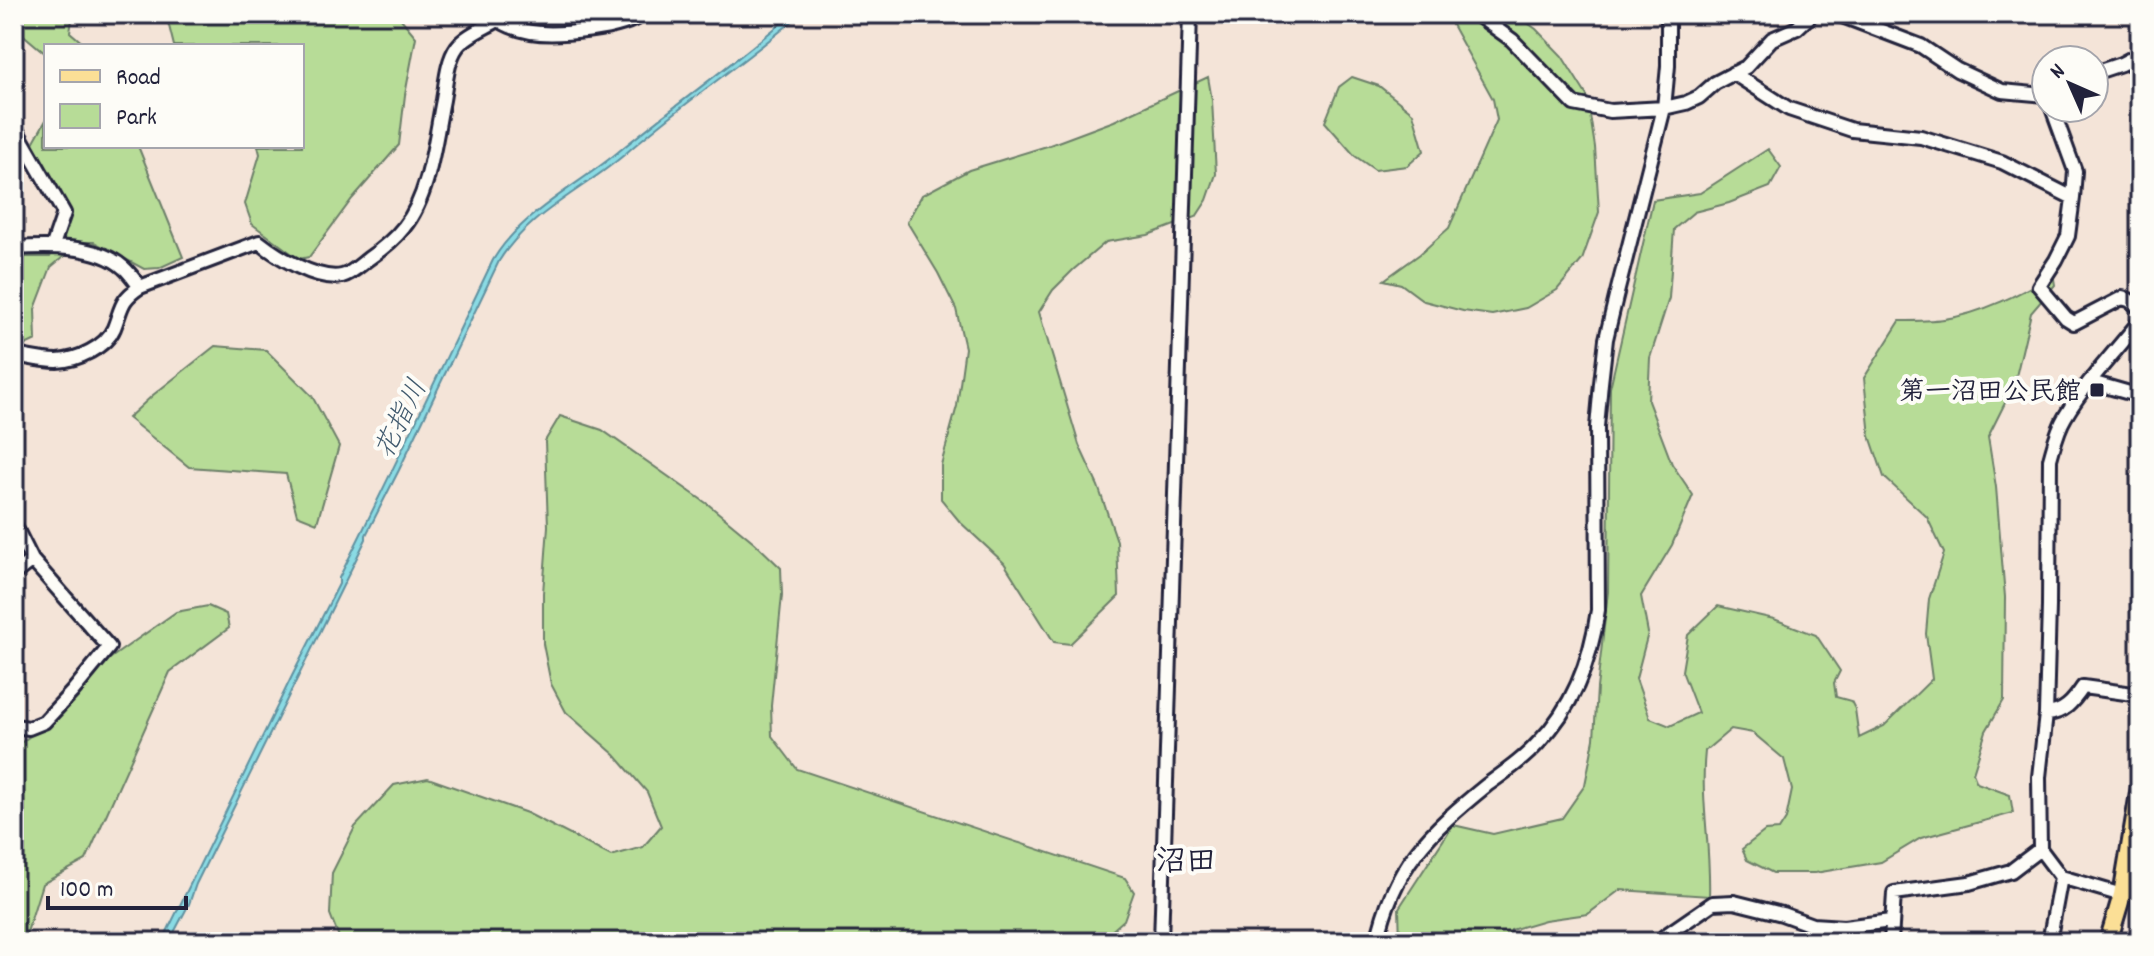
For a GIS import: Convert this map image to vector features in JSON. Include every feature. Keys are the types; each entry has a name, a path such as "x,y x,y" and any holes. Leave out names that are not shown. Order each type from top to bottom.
{"main road":[{"path":"2108,942 2122,895 2140,787"}],"street":[{"path":"14,355 62,361 94,349 108,339 120,307 129,294 140,287 259,242 297,266 324,274 347,274 381,250 404,227 417,206 432,158 448,69 456,48 467,38 495,17 526,32 542,33 611,26 635,20 642,14"},
{"path":"1161,942 1190,14"},
{"path":"1476,14 1512,40 1574,104 1610,111 1664,108 1699,97 1715,83 1746,67 1772,39 1797,28 1812,14"},
{"path":"1377,942 1390,901 1415,852 1454,812 1539,742 1564,710 1588,661 1598,610 1597,427 1606,339 1664,108 1668,14"},
{"path":"1837,14 1921,46 1957,70 2002,91 2030,94"},
{"path":"2110,68 2140,54"},
{"path":"1733,73 1789,109 1852,130 1921,137 2002,162 2073,198"},
{"path":"2058,124 2075,171 2073,198 2068,236 2039,286 2074,323 2122,298 2140,308"},
{"path":"14,126 64,213 53,245"},
{"path":"14,248 53,245 100,254 123,266 140,287"},
{"path":"2122,895 2061,877 2040,849 2039,777 2046,714 2050,459 2065,417 2140,321"},
{"path":"2091,382 2140,396"},
{"path":"14,524 32,560 109,647 44,722 29,728 14,726"},
{"path":"14,574 32,560"},
{"path":"2046,714 2058,713 2072,703 2083,687 2140,695"},
{"path":"1891,942 1894,893 1969,883 2011,871 2040,849"},
{"path":"2049,942 2061,877"},
{"path":"1665,942 1665,936 1713,903 1734,902 1812,925 1844,927 1891,921"}],"green space":[{"path":"14,14 73,14 70,32 84,44 44,44 44,52 14,27"},
{"path":"166,14 397,14 416,37 399,145 352,199 309,257 299,259 252,224 245,204 260,154 258,148 304,148 304,44 174,44"},
{"path":"1446,14 1515,14 1536,29 1562,56 1587,96 1595,147 1599,212 1582,260 1557,290 1526,308 1492,315 1463,311 1424,301 1401,284 1384,280 1449,228 1497,120 1493,99"},
{"path":"1208,77 1216,174 1207,200 1196,217 1148,235 1106,242 1053,290 1039,312 1079,445 1098,486 1117,541 1119,596 1070,644 1054,642 1004,563 960,522 941,499 941,465 957,406 965,348 956,309 907,222 922,195 969,170 1114,121"},
{"path":"1352,77 1379,86 1413,113 1424,151 1407,166 1375,170 1355,156 1325,122 1339,87"},
{"path":"44,124 44,148 139,148 183,257 159,268 144,269 94,242 81,242 51,267 35,309 36,340 21,347 14,346 14,257 50,257 69,219 33,143"},
{"path":"1768,149 1781,167 1770,187 1694,212 1674,229 1669,298 1650,358 1648,401 1672,464 1693,495 1672,545 1641,596 1648,633 1636,679 1650,718 1670,726 1698,713 1682,671 1688,635 1718,606 1774,619 1816,635 1840,671 1834,683 1836,697 1851,701 1859,738 1884,726 1932,679 1926,634 1929,599 1944,553 1927,517 1884,477 1870,436 1864,378 1900,321 1939,320 1972,313 2015,295 2053,273 2055,285 2031,313 2014,385 1988,437 1996,487 2005,597 2004,700 1986,731 1973,773 1977,783 2010,795 2013,813 1921,838 1881,862 1815,873 1773,873 1747,860 1742,849 1765,831 1779,830 1786,819 1792,790 1784,759 1753,733 1731,729 1705,751 1709,896 1620,890 1588,914 1545,920 1511,930 1510,942 1400,942 1399,908 1453,825 1493,834 1562,818 1585,785 1594,739 1608,592 1610,388 1653,200 1700,193"},
{"path":"215,346 266,350 312,396 339,446 317,523 297,515 286,474 189,467 128,418"},
{"path":"560,416 602,430 709,505 781,568 782,595 771,706 772,736 797,769 1125,878 1134,892 1124,920 1099,942 341,942 330,914 332,873 355,827 394,785 428,778 527,813 611,856 643,847 661,826 647,792 615,755 566,712 551,684 543,644 548,526 545,441"},
{"path":"208,606 226,614 229,628 170,672 86,860 42,884 24,942 14,942 14,748 49,722 98,667 176,612"}],"water":[{"name":"花指川","path":"792,14 801,14 608,168 540,216 511,244 499,261 189,904 169,942 162,942 339,584 339,578 493,260 534,214 602,165"}],"place":[{"name":"第一沼田公民館","path":"2097,390"}],"district":[{"name":"沼田","path":"1186,860"}]}
